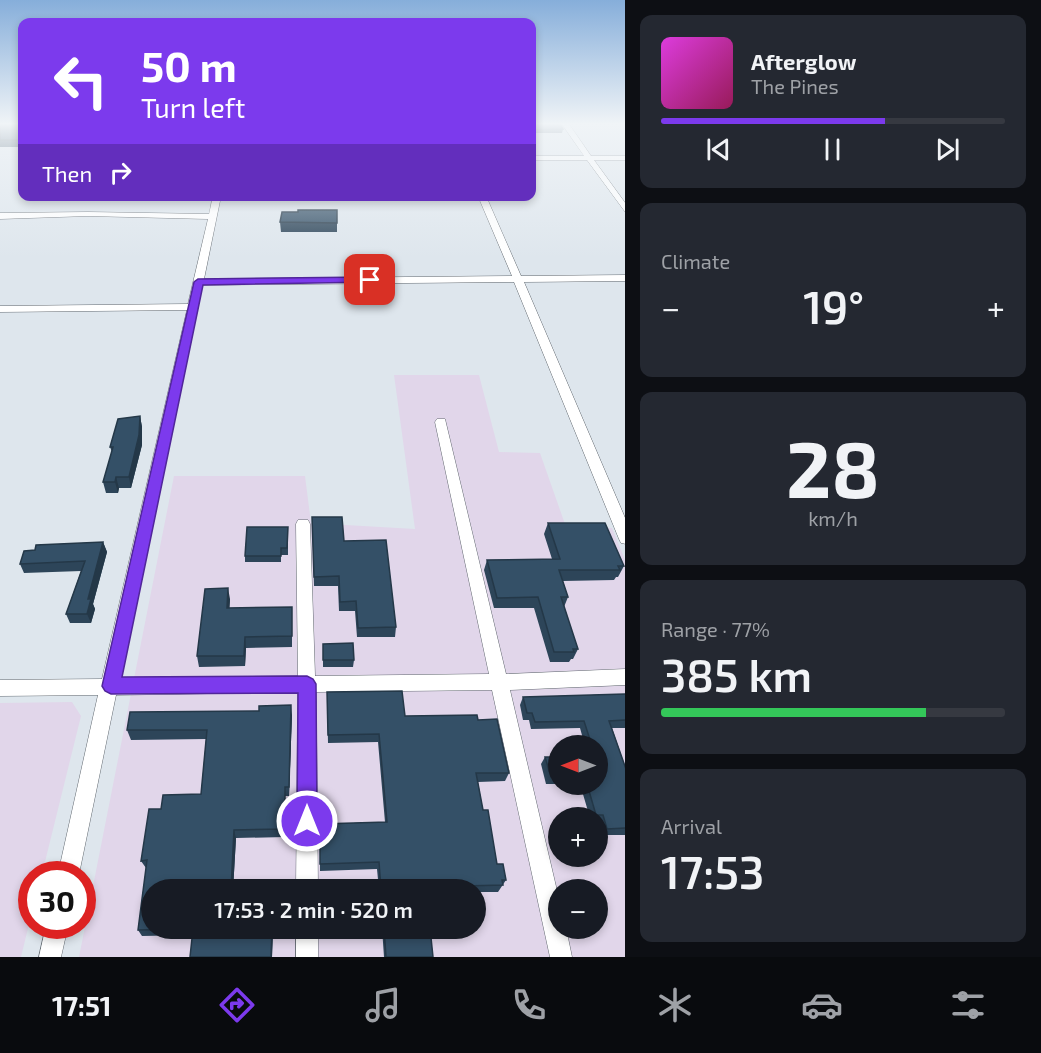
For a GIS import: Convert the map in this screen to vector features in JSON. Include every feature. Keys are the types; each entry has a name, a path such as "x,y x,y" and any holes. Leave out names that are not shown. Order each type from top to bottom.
{"street":[{"path":"594,169 625,210"},
{"path":"71,861 216,201"},
{"path":"484,201 625,537"},
{"path":"0,216 88,214 213,217"},
{"path":"198,282 625,278"},
{"path":"0,309 60,307 156,310 192,307"},
{"path":"441,422 561,957"},
{"path":"303,524 307,684 307,879"},
{"path":"0,688 499,682 625,677"},
{"path":"50,957 54,939"},
{"path":"307,939 307,957"}],"shaded area":[{"path":"394,375 479,375 499,452 540,453 566,527 612,528 625,560 625,957 79,957 83,939 96,939 96,871 174,476 305,476 311,523 415,529"},
{"path":"72,702 81,716 45,861 18,861 18,939 25,939 21,957 0,957 0,703"}],"building":[{"path":"298,210 337,210 337,223 280,222 282,212 298,212"},
{"path":"140,416 139,435 129,477 116,477 115,482 103,482 118,419"},
{"path":"312,517 342,517 344,541 386,540 396,627 358,628 356,601 340,602 339,576 314,577"},
{"path":"548,523 605,523 624,566 618,566 620,570 559,570 568,597 561,597 578,649 573,649 574,652 554,652 538,597 497,598 487,560 560,559"},
{"path":"247,527 288,527 287,548 281,548 281,556 245,556"},
{"path":"103,542 88,599 91,599 87,614 66,614 85,561 20,564 24,551 35,550 36,545"},
{"path":"228,588 227,608 292,607 292,636 245,637 244,656 197,656 205,589"},
{"path":"353,643 354,660 323,660 323,644"},
{"path":"402,691 405,716 477,715 478,720 497,719 509,773 476,773 483,810 488,810 497,864 503,864 506,880 502,880 503,885 486,885 486,879 380,879 379,862 320,864 320,824 387,822 379,734 328,735 327,692"},
{"path":"625,694 625,720 609,721 625,766 625,828 608,829 608,807 594,807 590,795 608,795 608,735 588,735 584,721 535,722 532,713 527,713 523,697"},
{"path":"291,705 289,787 285,787 285,829 234,830 232,879 145,879 147,860 141,861 149,809 161,809 163,795 201,794 207,730 127,730 130,712 259,711 259,706"},
{"path":"141,907 141,930 138,930"},
{"path":"192,939 272,939 271,957 190,957"},
{"path":"385,939 431,939 433,957 386,957"}],"route":[{"path":"307,821 307,684 111,686 198,282 370,280"}]}
